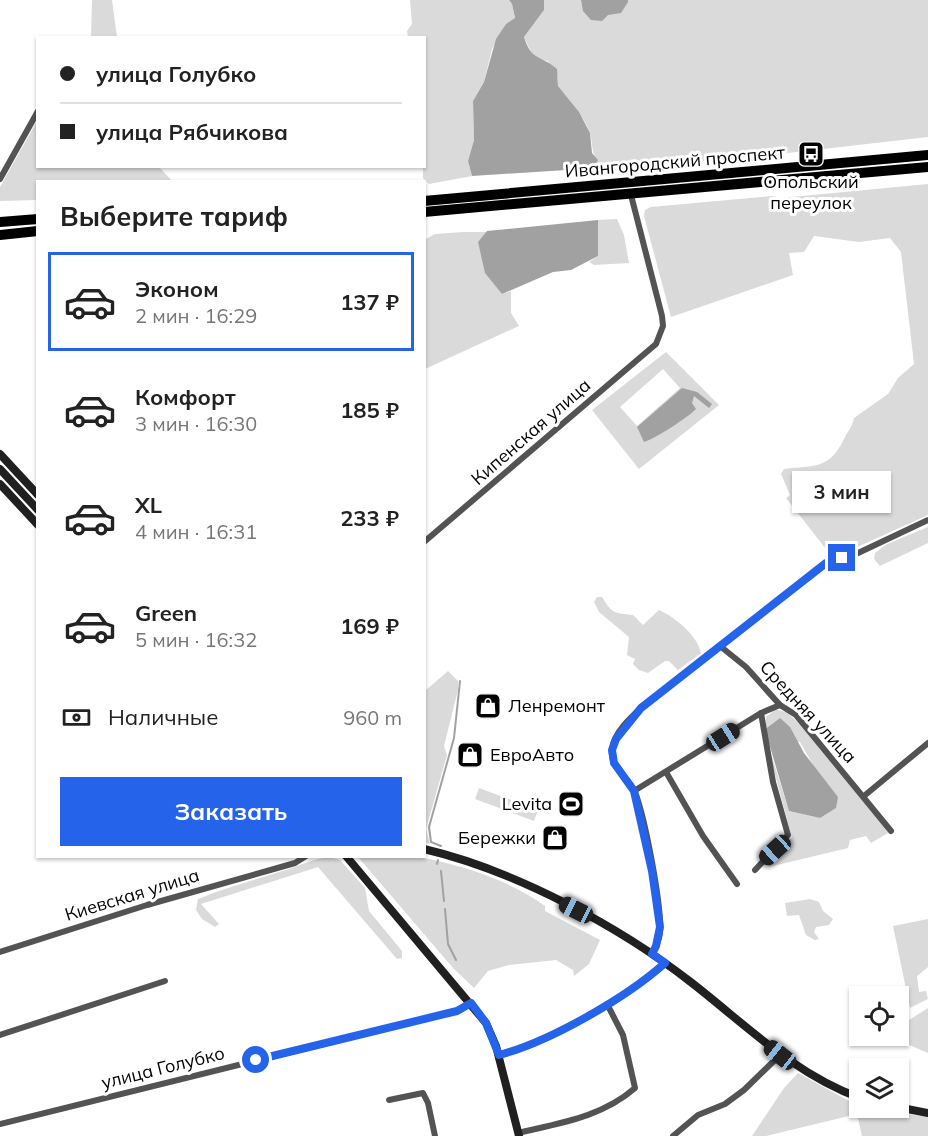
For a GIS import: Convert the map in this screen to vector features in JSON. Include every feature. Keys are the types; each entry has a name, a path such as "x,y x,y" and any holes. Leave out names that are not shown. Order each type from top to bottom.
{"highway":[{"name":"Ивангородский проспект","path":"426,201 928,155"},
{"name":"Ивангородский проспект","path":"426,212 928,167"},
{"path":"0,222 36,219"},
{"path":"0,235 36,231"}],"main road":[{"path":"0,454 36,493"},
{"path":"0,469 36,508"},
{"path":"0,484 36,523"},
{"path":"426,850 483,867 610,927 665,963 780,1055 814,1077 849,1093"},
{"path":"348,858 486,1023 499,1055 519,1134"},
{"path":"909,1109 928,1113"}],"street":[{"path":"0,179 36,115"},
{"name":"Кипенская улица","path":"426,540 656,344 663,326 662,316 631,195"},
{"path":"652,954 660,927 651,860 634,791 614,763 612,750 622,728 641,708 826,563 856,554 928,520"},
{"name":"Средняя улица","path":"720,646 746,667 780,705 796,715 891,831"},
{"path":"634,791 761,713 780,705"},
{"path":"755,870 787,838 773,782 761,713"},
{"path":"864,796 928,743"},
{"path":"666,772 703,836 737,884"},
{"name":"Киевская улица","path":"0,952 147,905 295,863 303,858"},
{"path":"499,1055 551,1034 607,1004 644,982 665,963"},
{"path":"0,1035 165,981"},
{"name":"улица Голубко","path":"0,1124 446,1014 471,1003"},
{"path":"519,1134 596,1114 615,1105 635,1088 623,1035 607,1004"},
{"path":"673,1136 698,1115 725,1104 744,1090 780,1055"},
{"path":"389,1100 423,1093 428,1103 435,1136"}],"shaded area":[{"path":"92,0 112,0 117,36 91,36"},
{"path":"410,0 509,0 512,4 515,19 506,24 492,49 484,82 473,101 474,140 468,161 472,176 429,184 423,178 423,168 426,168 426,36 408,36 407,31 412,24"},
{"path":"509,0 544,0 544,10 524,37 533,54 557,69 558,86 579,112 590,133 592,153 598,160 596,165 582,169 472,176 468,161 474,140 473,101 484,82 496,39 506,24 515,18"},
{"path":"544,0 581,0 582,5 614,13 624,7 628,0 928,0 928,137 728,160 596,165 597,160 590,133 584,121 558,86 558,78 548,61 534,58 524,37 544,10"},
{"path":"581,0 628,0 628,2 621,13 608,15 602,21 591,20 583,11"},
{"path":"36,123 36,168 160,168 171,180 36,180 36,200 0,201 0,187"},
{"path":"928,184 928,515 833,558 786,498 790,495 781,474 784,469 820,464 833,456 850,429 854,418 888,394 898,378 914,364 901,252 890,238 859,242 814,236 804,252 789,253 793,275 671,317 644,216 645,210 651,207"},
{"path":"617,219 624,235 629,263 594,265 589,262 598,256 598,220"},
{"path":"598,220 598,256 571,270 553,272 502,294 485,273 478,242 487,231"},
{"path":"487,232 478,242 502,294 511,291 511,313 519,326 426,369 426,239 435,234"},
{"path":"666,352 719,405 639,469 592,410","holes":["663,369 680,388 637,426 620,407"]},
{"path":"682,388 697,392 712,404 709,408 694,396 692,403 696,409 671,428 644,442 637,427"},
{"path":"928,527 928,543 880,566 874,559 875,553 887,544"},
{"path":"597,597 602,597 614,612 633,615 643,625 659,610 665,613 691,634 701,653 678,670 669,661 665,661 648,673 639,670 633,664 635,659 627,655 629,637 599,612 594,602"},
{"path":"448,671 458,681 458,690 444,746 447,755 426,829 426,690"},
{"path":"775,710 780,710 792,717 844,774 888,833 871,843 866,836 850,840 848,848 769,867 767,860 792,838 765,737 766,717","holes":["800,742 816,770 820,818 789,811 768,744"]},
{"path":"780,718 790,727 804,753 838,797 836,808 820,818 789,811 766,733 767,728"},
{"path":"479,788 538,810 534,821 475,799"},
{"path":"426,829 430,844 426,843"},
{"path":"359,858 423,858 485,875 532,897 545,906 545,911 600,940 589,964 574,976 573,970 556,960 509,965 488,971 474,988 453,968"},
{"path":"318,859 340,860 365,888 369,911 402,951 402,958 397,959 318,867 201,904 219,924 215,927 202,919 196,910 198,899"},
{"path":"810,899 819,902 823,911 833,919 829,925 816,927 814,932 819,939 815,940 806,935 799,915 787,916 785,903"},
{"path":"928,919 928,967 917,976 919,992 926,991 928,999 910,1008 909,986 905,986 893,926"},
{"path":"928,1008 928,1053 909,1045 909,1020"},
{"path":"798,1073 849,1101 849,1116 766,1136 752,1136 784,1088"},
{"path":"909,1114 928,1117 928,1136 862,1136 858,1118 909,1118"}],"waterway":[{"path":"441,846 431,842 429,827 454,738 460,681"},
{"path":"437,864 438,860"},
{"path":"441,871 444,901"},
{"path":"445,909 448,944 456,960"}],"place":[{"name":"Опольский переулок","path":"811,154"},
{"name":"Ленремонт","path":"488,706"},
{"name":"ЕвроАвто","path":"470,755"},
{"name":"Levita","path":"571,804"},
{"name":"Бережки","path":"555,838"}],"route":[{"path":"256,1060 457,1011 471,1003 486,1023 499,1055 551,1034 644,982 665,963 652,954 660,934 652,871 634,791 614,763 612,750 616,739 632,716 712,651 826,563 842,558"}]}
